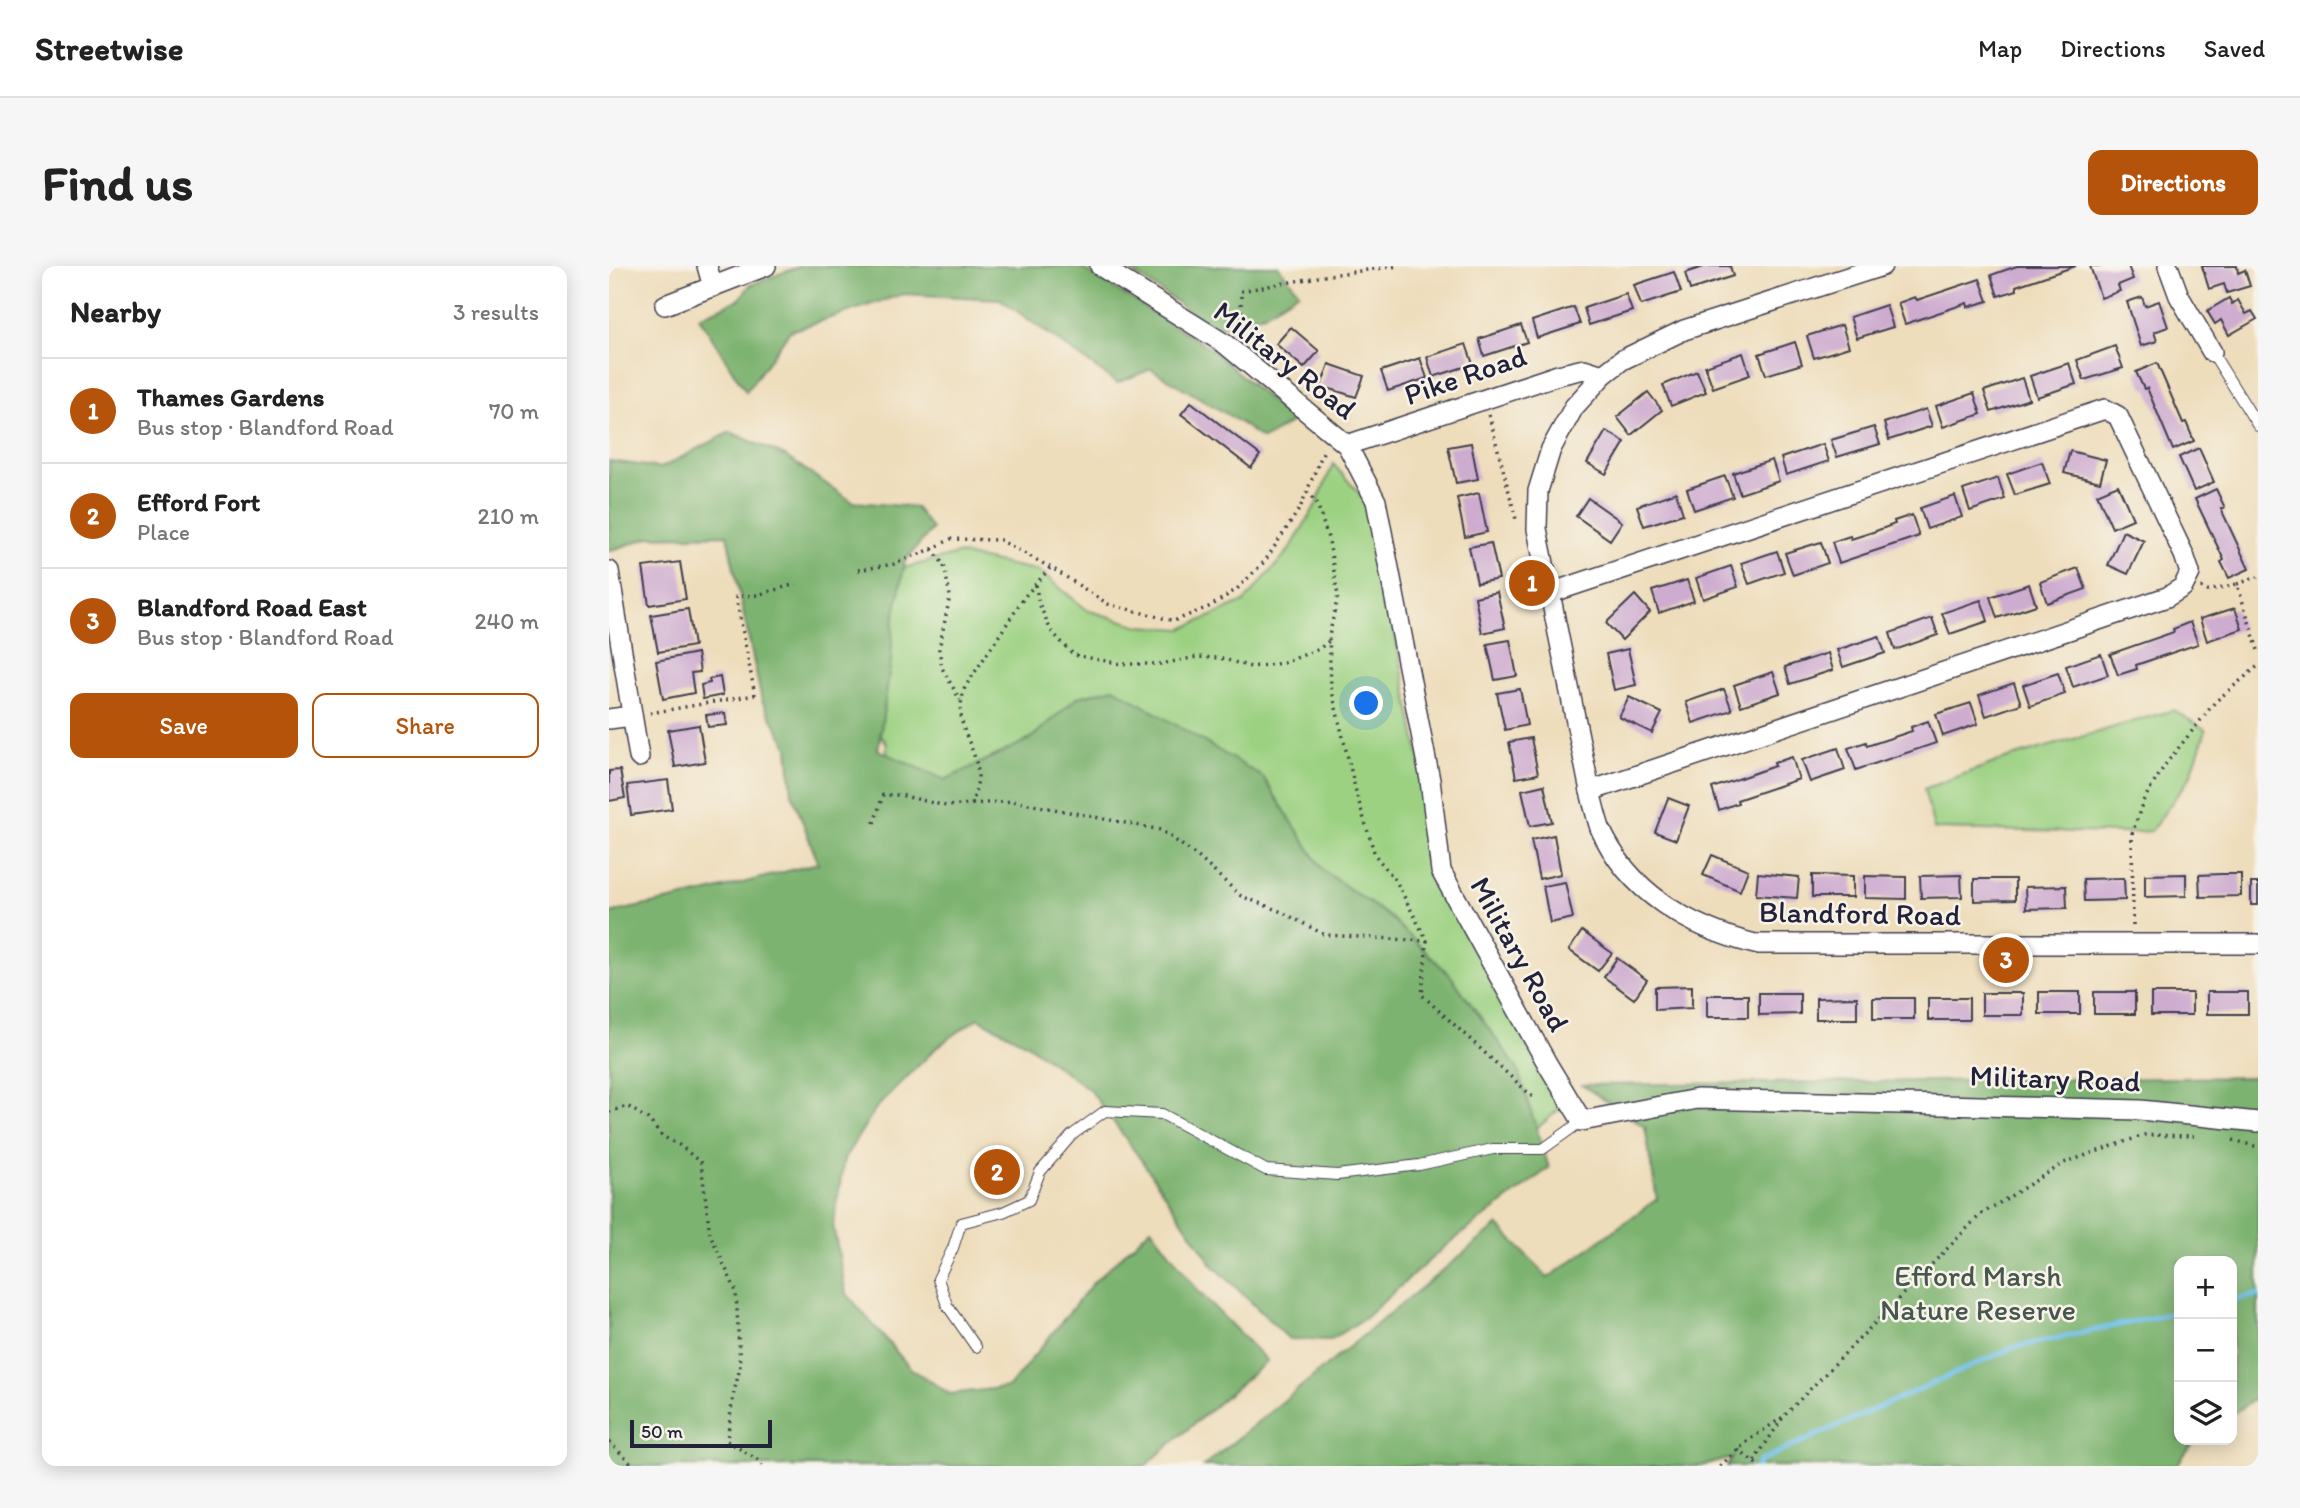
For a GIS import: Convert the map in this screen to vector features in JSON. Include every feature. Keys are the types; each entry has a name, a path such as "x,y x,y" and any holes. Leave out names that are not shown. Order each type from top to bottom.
{"street":[{"path":"707,266 713,286"},
{"path":"665,305 766,266"},
{"name":"Military Road","path":"1100,266 1225,344 1347,445 1376,501 1430,780 1441,871 1548,1065 1582,1121 1697,1099 2140,1110 2258,1122"},
{"path":"1603,375 1622,360 1684,330 1882,266"},
{"path":"2168,266 2183,304 2212,352"},
{"name":"Pike Road","path":"1347,445 1559,375 1584,369 1603,375"},
{"name":"Blandford Road","path":"1603,375 1574,407 1551,449 1538,491 1537,529 1590,791 1600,827 1615,855 1638,884 1662,905 1694,923 1755,944 2258,944"},
{"path":"1550,593 2105,410 2118,415 2190,573 2183,587 2167,597 1590,791"},
{"path":"609,571 639,757"},
{"path":"609,719 631,716"}],"lane":[{"path":"2212,352 2258,426"},
{"path":"976,1347 947,1304 938,1279 961,1223 1003,1212 1029,1200 1040,1172 1072,1135 1105,1111 1161,1114 1266,1170 1337,1175 1419,1165 1493,1149 1543,1149 1582,1121"}],"path":[{"path":"1241,358 1241,291 1398,266"},
{"path":"1485,399 1520,533 1537,529"},
{"path":"858,570 894,564 951,539 1000,540 1108,604 1174,621 1211,607 1237,589 1265,561 1300,508 1326,446 1347,445"},
{"path":"1307,492 1317,503 1329,541 1338,596 1329,641 1331,687 1357,796 1375,855 1396,881 1427,940 1422,995 1535,1099"},
{"path":"932,549 944,565 950,596 939,649 942,668 960,700"},
{"path":"972,804 979,774 965,738 960,700 965,687 1026,596 1050,568"},
{"path":"2187,578 2208,591 2258,577"},
{"path":"631,716 755,695 737,597 757,595 796,584"},
{"path":"1036,584 1038,601 1051,632 1074,655 1122,664 1161,664 1197,657 1220,658 1251,667 1283,663 1319,649 1329,641"},
{"path":"2237,584 2258,650"},
{"path":"2133,944 2132,834 2143,801 2165,765 2215,702 2258,666"},
{"path":"874,823 883,795 900,795 946,806 1013,801 1161,830 1197,856 1241,896 1282,912 1325,935 1427,940"},
{"path":"609,1112 627,1107 648,1119 662,1136 681,1146 701,1163 709,1234 736,1291 740,1368 727,1441 758,1460 762,1466"},
{"path":"1720,1466 1749,1440 1784,1416 1980,1215 2064,1163 2144,1135 2198,1136"},
{"path":"2230,1139 2258,1147"},
{"path":"1738,1450 1756,1463 1784,1416"},
{"path":"609,1442 634,1466"}],"green space":[{"path":"800,266 1078,266 1207,346 1294,421 1263,439 1151,369 1117,383 1000,299 903,294 790,331 746,392 699,317 740,299 750,285"},
{"path":"1123,266 1278,266 1299,292 1264,314 1215,328"},
{"path":"730,432 785,456 853,502 915,507 932,529 905,561 893,625 891,660 878,750 945,780 1030,739 1078,697 1114,688 1263,777 1323,870 1391,918 1450,975 1517,1068 1549,1168 1443,1248 1365,1318 1330,1340 1289,1339 1212,1264 1090,1090 1027,1044 978,1018 937,1047 876,1108 844,1159 833,1225 846,1293 910,1368 950,1394 1009,1387 1093,1283 1151,1228 1199,1292 1267,1361 1145,1466 609,1466 609,913 708,892 818,863 792,793 788,747 762,701 727,535 650,537 609,551 609,461 661,468"},
{"path":"1333,464 1370,505 1423,776 1436,872 1563,1106 1536,1129 880,852 887,745 865,707 861,579 958,554 1039,571 1087,610 1140,626 1182,629 1244,602 1290,549 1317,503"},
{"path":"2173,710 2206,730 2190,777 2151,831 2123,833 1934,829 1924,789 2002,760"},
{"name":"Efford Marsh Nature Reserve","path":"2258,1077 2258,1397 2237,1411 2237,1256 2174,1256 2174,1445 2191,1445 2176,1466 1727,1466 1732,1458 1701,1466 1204,1466 1498,1225 1548,1278 1657,1199 1645,1127 1582,1085"}],"building":[{"path":"1706,266 1730,266 1733,276 1690,290 1685,273"},
{"path":"2017,266 2076,266 2016,286 2017,290 1998,296 1991,275"},
{"path":"2090,266 2128,266 2133,279 2118,285 2120,291 2101,298"},
{"path":"2202,266 2237,266 2238,273 2245,270 2250,286 2227,293 2224,284 2209,289"},
{"path":"1674,272 1681,292 1641,305 1634,285"},
{"path":"1980,279 1988,301 1968,307 1967,303 1905,324 1898,303 1915,297 1917,300"},
{"path":"1626,294 1632,311 1589,325 1584,308"},
{"path":"2142,297 2145,306 2159,301 2168,327 2154,332 2157,341 2141,346 2127,302"},
{"path":"2229,298 2232,304 2238,300 2246,314 2252,311 2257,319 2229,335 2221,320 2215,324 2207,311"},
{"path":"1886,305 1893,327 1857,338 1850,317"},
{"path":"1574,307 1580,324 1537,338 1532,321"},
{"path":"1521,325 1527,342 1484,356 1479,339"},
{"path":"1842,325 1849,347 1814,358 1807,336"},
{"path":"1291,327 1319,351 1304,368 1276,344"},
{"path":"1795,342 1802,364 1766,375 1759,354"},
{"path":"1466,344 1473,364 1433,377 1427,357"},
{"path":"2115,346 2123,368 2084,380 2077,360"},
{"path":"1743,353 1750,375 1713,388 1705,366"},
{"path":"1420,358 1427,378 1388,391 1381,371"},
{"path":"2069,363 2076,384 2037,397 2030,376"},
{"path":"2157,363 2183,423 2186,422 2194,441 2173,450 2147,388 2144,389 2136,372"},
{"path":"1329,364 1364,376 1356,397 1321,386"},
{"path":"1697,371 1706,392 1671,406 1663,385"},
{"path":"2022,378 2029,399 1991,412 1984,391"},
{"path":"1648,392 1662,410 1631,435 1617,417"},
{"path":"1974,393 1981,414 1943,427 1936,406"},
{"path":"1191,402 1260,455 1251,468 1181,414"},
{"path":"1926,409 1932,426 1889,440 1884,423"},
{"path":"1874,427 1880,444 1837,457 1831,440"},
{"path":"1606,431 1625,442 1606,474 1587,463"},
{"path":"1471,443 1478,479 1456,483 1448,447"},
{"path":"1823,444 1829,461 1786,475 1781,458"},
{"path":"2199,448 2214,482 2194,491 2179,457"},
{"path":"2070,451 2106,460 2100,482 2064,473"},
{"path":"1772,460 1779,481 1740,494 1733,473"},
{"path":"2042,462 2050,484 2015,495 2007,474"},
{"path":"1725,476 1733,497 1694,510 1687,489"},
{"path":"1998,478 2005,499 1970,511 1963,490"},
{"path":"2118,485 2133,519 2112,528 2097,494"},
{"path":"2216,489 2225,508 2221,509 2249,569 2229,578 2221,562 2224,560 2195,499"},
{"path":"1676,492 1683,514 1644,526 1637,506"},
{"path":"1479,493 1487,532 1465,537 1457,498"},
{"path":"1955,496 1962,517 1927,529 1920,508"},
{"path":"1588,498 1622,522 1610,540 1576,516"},
{"path":"1912,515 1919,536 1839,563 1832,542 1873,532"},
{"path":"2123,531 2144,541 2128,574 2108,565"},
{"path":"1821,542 1828,563 1793,575 1785,553"},
{"path":"1491,543 1499,579 1477,583 1469,547"},
{"path":"1777,551 1784,572 1749,584 1741,563"},
{"path":"680,562 686,599 649,605 643,567"},
{"path":"1731,566 1738,587 1703,599 1696,578"},
{"path":"2078,568 2086,589 2047,603 2040,582"},
{"path":"1687,580 1694,601 1659,613 1652,591"},
{"path":"2029,584 2036,605 1997,618 1990,597"},
{"path":"1497,592 1505,628 1482,633 1475,597"},
{"path":"1635,595 1650,612 1622,640 1606,623"},
{"path":"1981,600 1988,621 1950,634 1942,613"},
{"path":"2235,608 2242,629 2207,641 2200,619"},
{"path":"688,609 694,646 658,652 651,615"},
{"path":"1932,618 1938,635 1895,650 1890,633"},
{"path":"2190,622 2198,644 2136,665 2137,669 2118,675 2110,654 2174,632 2173,629"},
{"path":"1879,636 1885,653 1843,667 1837,650"},
{"path":"1510,640 1517,676 1495,680 1487,644"},
{"path":"1628,649 1636,685 1614,690 1606,654"},
{"path":"697,653 700,672 691,673 694,693 663,699 656,661"},
{"path":"1828,653 1833,670 1790,684 1785,667"},
{"path":"2101,654 2108,675 2073,687 2066,666"},
{"path":"1773,672 1780,693 1741,706 1734,685"},
{"path":"2058,673 2065,694 2030,706 2023,685"},
{"path":"720,677 723,695 703,699 701,685 710,683 709,679"},
{"path":"2014,683 2021,704 1986,716 1979,695"},
{"path":"1520,689 1527,725 1505,730 1497,693"},
{"path":"1724,689 1732,710 1693,723 1686,702"},
{"path":"1629,697 1662,713 1652,733 1619,717"},
{"path":"1971,703 1978,724 1943,736 1936,714"},
{"path":"725,713 727,725 708,727 706,715"},
{"path":"1928,721 1936,743 1856,770 1848,748 1866,742 1867,746 1912,731 1911,727"},
{"path":"699,725 705,762 675,767 668,730"},
{"path":"1531,738 1538,774 1516,778 1509,742"},
{"path":"1838,748 1845,770 1810,782 1802,760"},
{"path":"1792,757 1799,779 1737,800 1738,803 1719,810 1712,788 1775,766 1774,763"},
{"path":"620,770 625,798 609,801 609,771"},
{"path":"668,780 672,809 631,815 627,785"},
{"path":"1544,785 1552,822 1530,826 1522,790"},
{"path":"1668,798 1689,806 1676,840 1655,832"},
{"path":"1554,835 1561,874 1539,879 1531,840"},
{"path":"1712,855 1748,870 1740,891 1703,875"},
{"path":"1758,873 1799,877 1797,898 1756,895"},
{"path":"2186,874 2186,896 2145,897 2145,875"},
{"path":"2241,874 2241,896 2200,897 2199,875"},
{"path":"1812,875 1853,876 1853,897 1812,897"},
{"path":"1961,875 1962,897 1921,898 1920,876"},
{"path":"1865,876 1906,877 1906,899 1865,898"},
{"path":"2124,878 2125,900 2084,901 2083,879"},
{"path":"1974,879 2015,879 2015,900 1974,901"},
{"path":"1565,882 1573,918 1550,923 1543,886"},
{"path":"2251,883 2258,883 2258,905 2251,905"},
{"path":"2066,886 2067,908 2026,909 2025,887"},
{"path":"1582,931 1612,953 1598,971 1569,950"},
{"path":"1617,958 1647,980 1634,999 1604,977"},
{"path":"1692,986 1692,1008 1655,1010 1655,987"},
{"path":"2039,992 2080,992 2080,1014 2039,1014"},
{"path":"2094,992 2135,992 2135,1014 2094,1014"},
{"path":"2207,992 2248,992 2248,1014 2207,1014"},
{"path":"1759,993 1800,993 1800,1014 1759,1015"},
{"path":"1982,993 2023,993 2023,1015 1982,1015"},
{"path":"2151,993 2192,993 2192,1015 2151,1015"},
{"path":"1707,995 1748,995 1748,1017 1707,1017"},
{"path":"1857,997 1857,1019 1816,1019 1816,998"},
{"path":"1873,998 1914,998 1914,1019 1873,1019"},
{"path":"1928,998 1969,998 1969,1020 1928,1020"}],"waterway":[{"path":"2237,1299 2258,1295"},
{"path":"1757,1466 1760,1461 1790,1447 2012,1348 2174,1313"}],"place":[{"name":"Thames Gardens","path":"1532,583"},
{"name":"Blandford Road East","path":"2006,960"},
{"name":"Efford Fort","path":"997,1172"}]}
